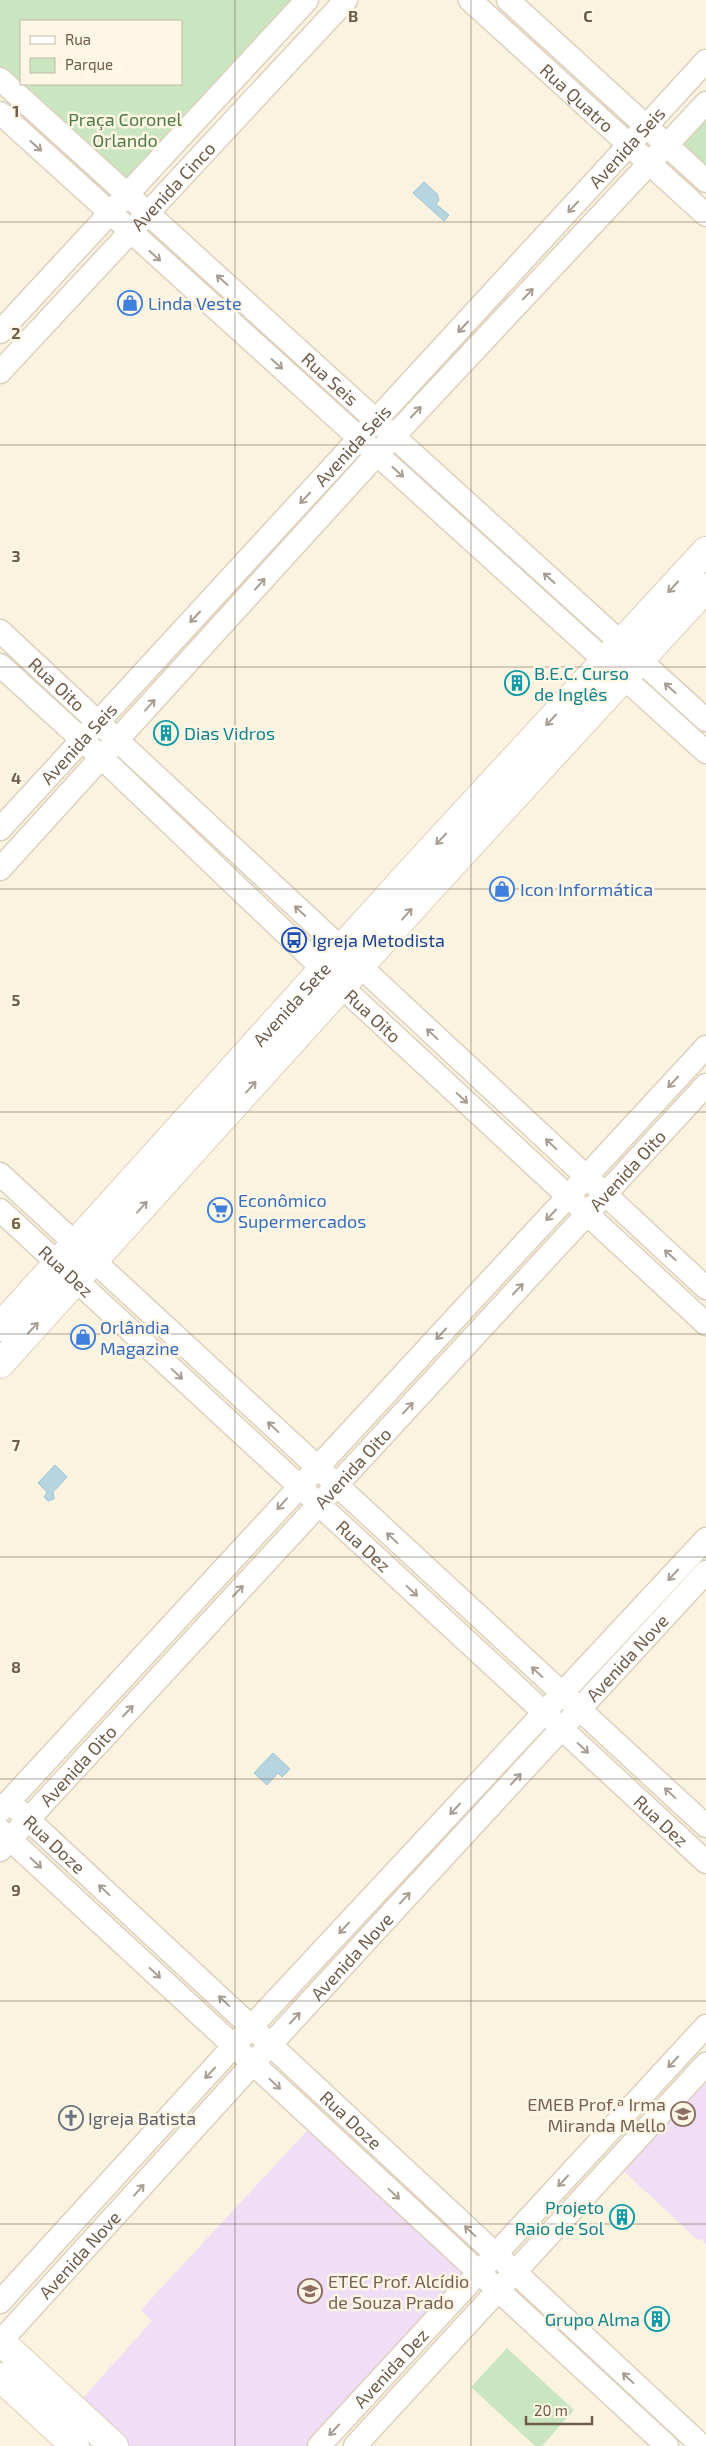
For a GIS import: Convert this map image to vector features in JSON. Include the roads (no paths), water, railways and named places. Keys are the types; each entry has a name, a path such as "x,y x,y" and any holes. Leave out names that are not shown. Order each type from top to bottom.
{"street":[{"name":"Avenida Cinco","path":"0,332 307,0"},
{"name":"Avenida Cinco","path":"0,372 131,234 346,0"},
{"name":"Rua Quatro","path":"470,0 706,215"},
{"name":"Rua Quatro","path":"508,0 706,181"},
{"name":"Avenida Seis","path":"0,829 630,146 706,61"},
{"name":"Rua Seis","path":"0,79 394,436 623,660 706,752"},
{"name":"Avenida Seis","path":"0,869 378,453 706,103"},
{"name":"Rua Seis","path":"0,113 131,234 360,438 623,660 706,720"},
{"name":"Avenida Sete","path":"0,1364 67,1272 341,968 623,660 706,551"},
{"name":"Avenida Sete","path":"623,660 706,588"},
{"name":"Rua Oito","path":"0,631 118,741 569,1197 706,1324"},
{"name":"Rua Oito","path":"0,665 102,758 341,968 586,1177 706,1288"},
{"name":"Avenida Oito","path":"3,1802 569,1197 706,1047"},
{"name":"Avenida Oito","path":"3,1840 28,1819 706,1085"},
{"name":"Rua Dez","path":"0,1174 706,1826"},
{"name":"Rua Dez","path":"0,1210 706,1862"},
{"name":"Avenida Sete","path":"0,1327 67,1272"},
{"name":"Avenida Nove","path":"0,2302 235,2047 251,2027 706,1540"},
{"name":"Avenida Nove","path":"0,2341 706,1572"},
{"name":"Rua Doze","path":"3,1802 28,1819 702,2446"},
{"name":"Rua Doze","path":"3,1840 235,2047 667,2446"},
{"name":"Avenida Dez","path":"319,2446 706,2026"},
{"name":"Avenida Dez","path":"355,2446 706,2064"},
{"path":"0,2341 114,2446"},
{"path":"0,2377 75,2446"}],"water":[{"path":"424,182 437,194 439,200 436,204 449,215 444,221 413,193"},
{"path":"55,1465 67,1477 53,1492 54,1499 48,1501 44,1497 47,1492 38,1483"},
{"path":"273,1753 290,1769 282,1777 278,1773 267,1785 254,1773"}],"place":[{"name":"Linda Veste","path":"130,303"},
{"name":"B.E.C. Curso de Inglês","path":"517,683"},
{"name":"Dias Vidros","path":"166,733"},
{"name":"Icon Informática","path":"502,889"},
{"name":"Igreja Metodista","path":"294,940"},
{"name":"Econômico Supermercados","path":"220,1210"},
{"name":"Orlândia Magazine","path":"83,1337"},
{"name":"EMEB Prof.ª Irma Miranda Mello","path":"683,2114"},
{"name":"Igreja Batista","path":"71,2118"},
{"name":"Projeto Raio de Sol","path":"622,2217"},
{"name":"ETEC Prof. Alcídio de Souza Prado","path":"310,2291"},
{"name":"Grupo Alma","path":"657,2319"}],"park label":[{"name":"Praça Coronel Orlando","path":"125,129"}]}
